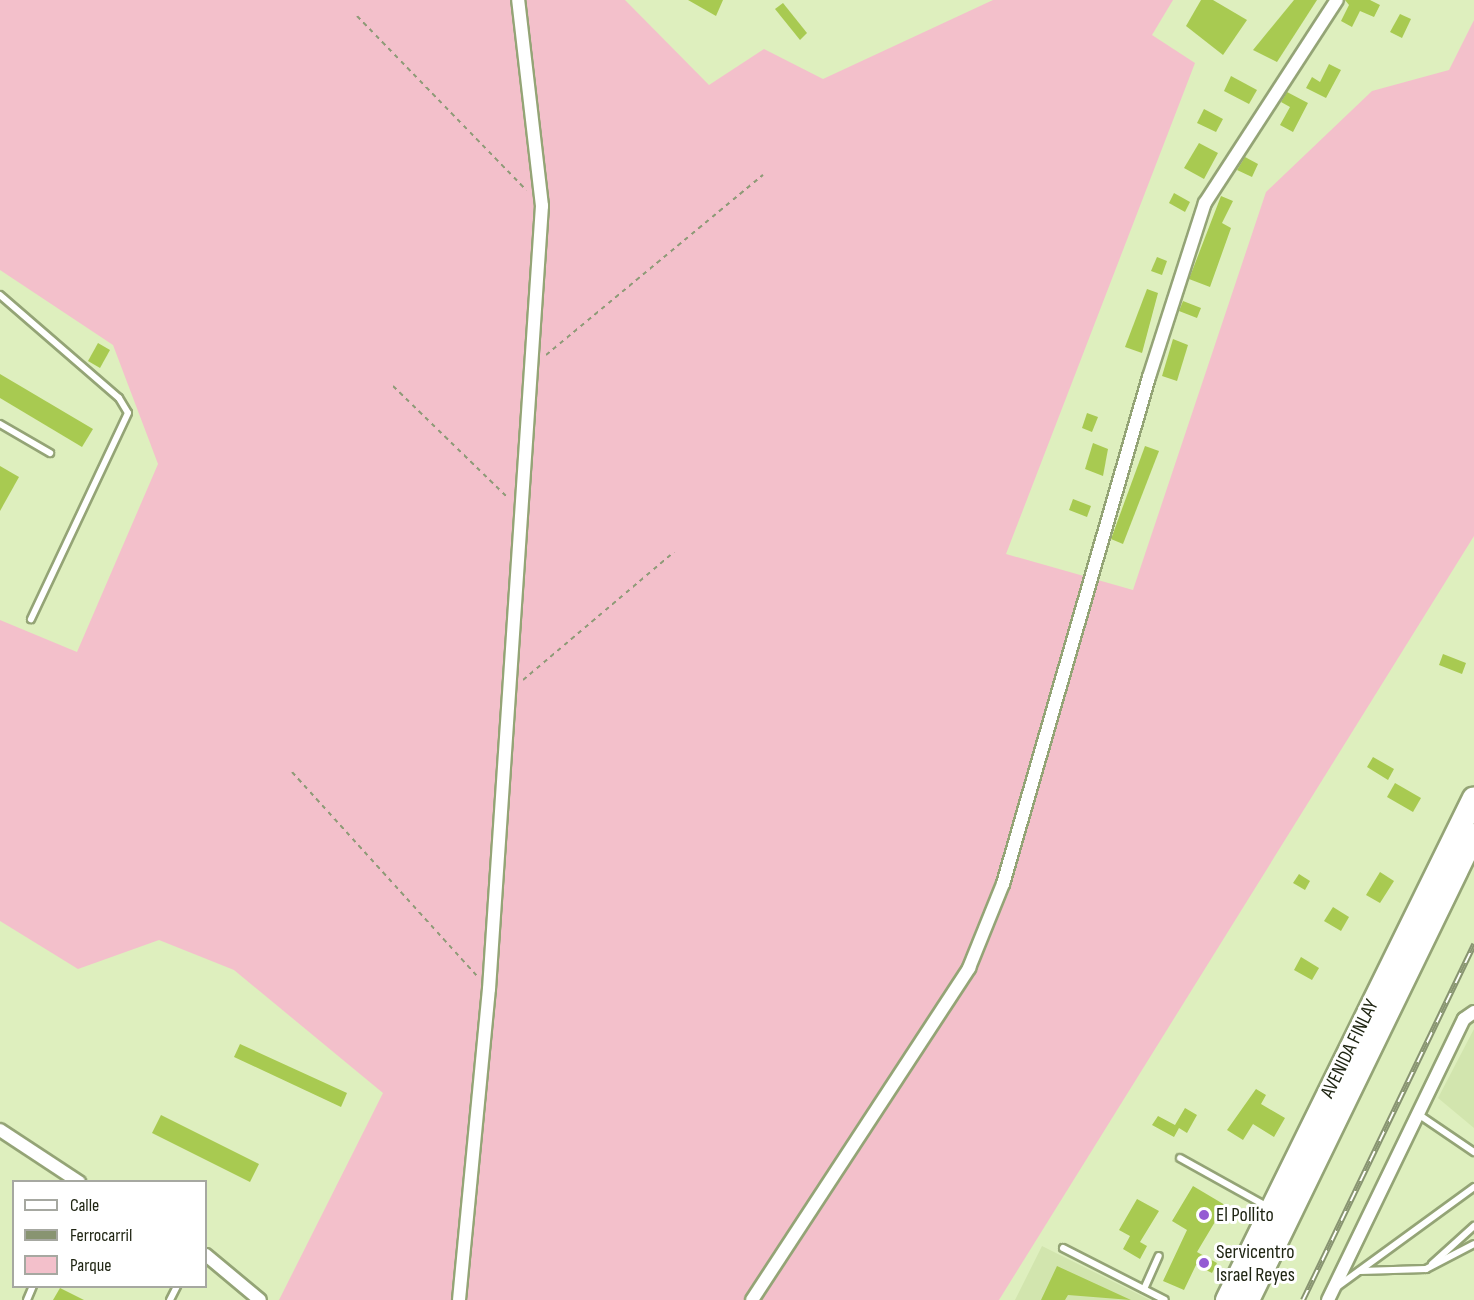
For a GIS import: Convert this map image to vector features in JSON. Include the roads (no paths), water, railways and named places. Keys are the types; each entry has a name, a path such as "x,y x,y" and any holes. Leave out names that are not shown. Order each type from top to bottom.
{"highway":[{"name":"AVENIDA FINLAY","path":"1248,1300 1279,1212 1474,798"},
{"name":"AVENIDA FINLAY","path":"1227,1300 1279,1212 1474,835"}],"street":[{"path":"459,1300 489,989 542,206 518,0"},
{"path":"752,1300 969,968 1003,884 1205,203 1337,0"},
{"path":"1330,1296 1464,1019 1474,1012"},
{"path":"0,1130 76,1180"},
{"path":"207,1256 260,1300"}],"lane":[{"path":"0,296 119,398 128,413 31,619"},
{"path":"0,424 50,453"},
{"path":"1418,1114 1474,1152"},
{"path":"1180,1158 1279,1212"},
{"path":"1330,1296 1360,1271 1474,1187"},
{"path":"1426,1269 1474,1226"},
{"path":"1360,1271 1426,1269 1474,1244"},
{"path":"1062,1248 1165,1300"},
{"path":"1144,1289 1159,1256"}],"railway":[{"path":"1303,1300 1474,944"}],"place":[{"name":"El Pollito","path":"1204,1215"},
{"name":"Servicentro Israel Reyes","path":"1204,1263"}]}
